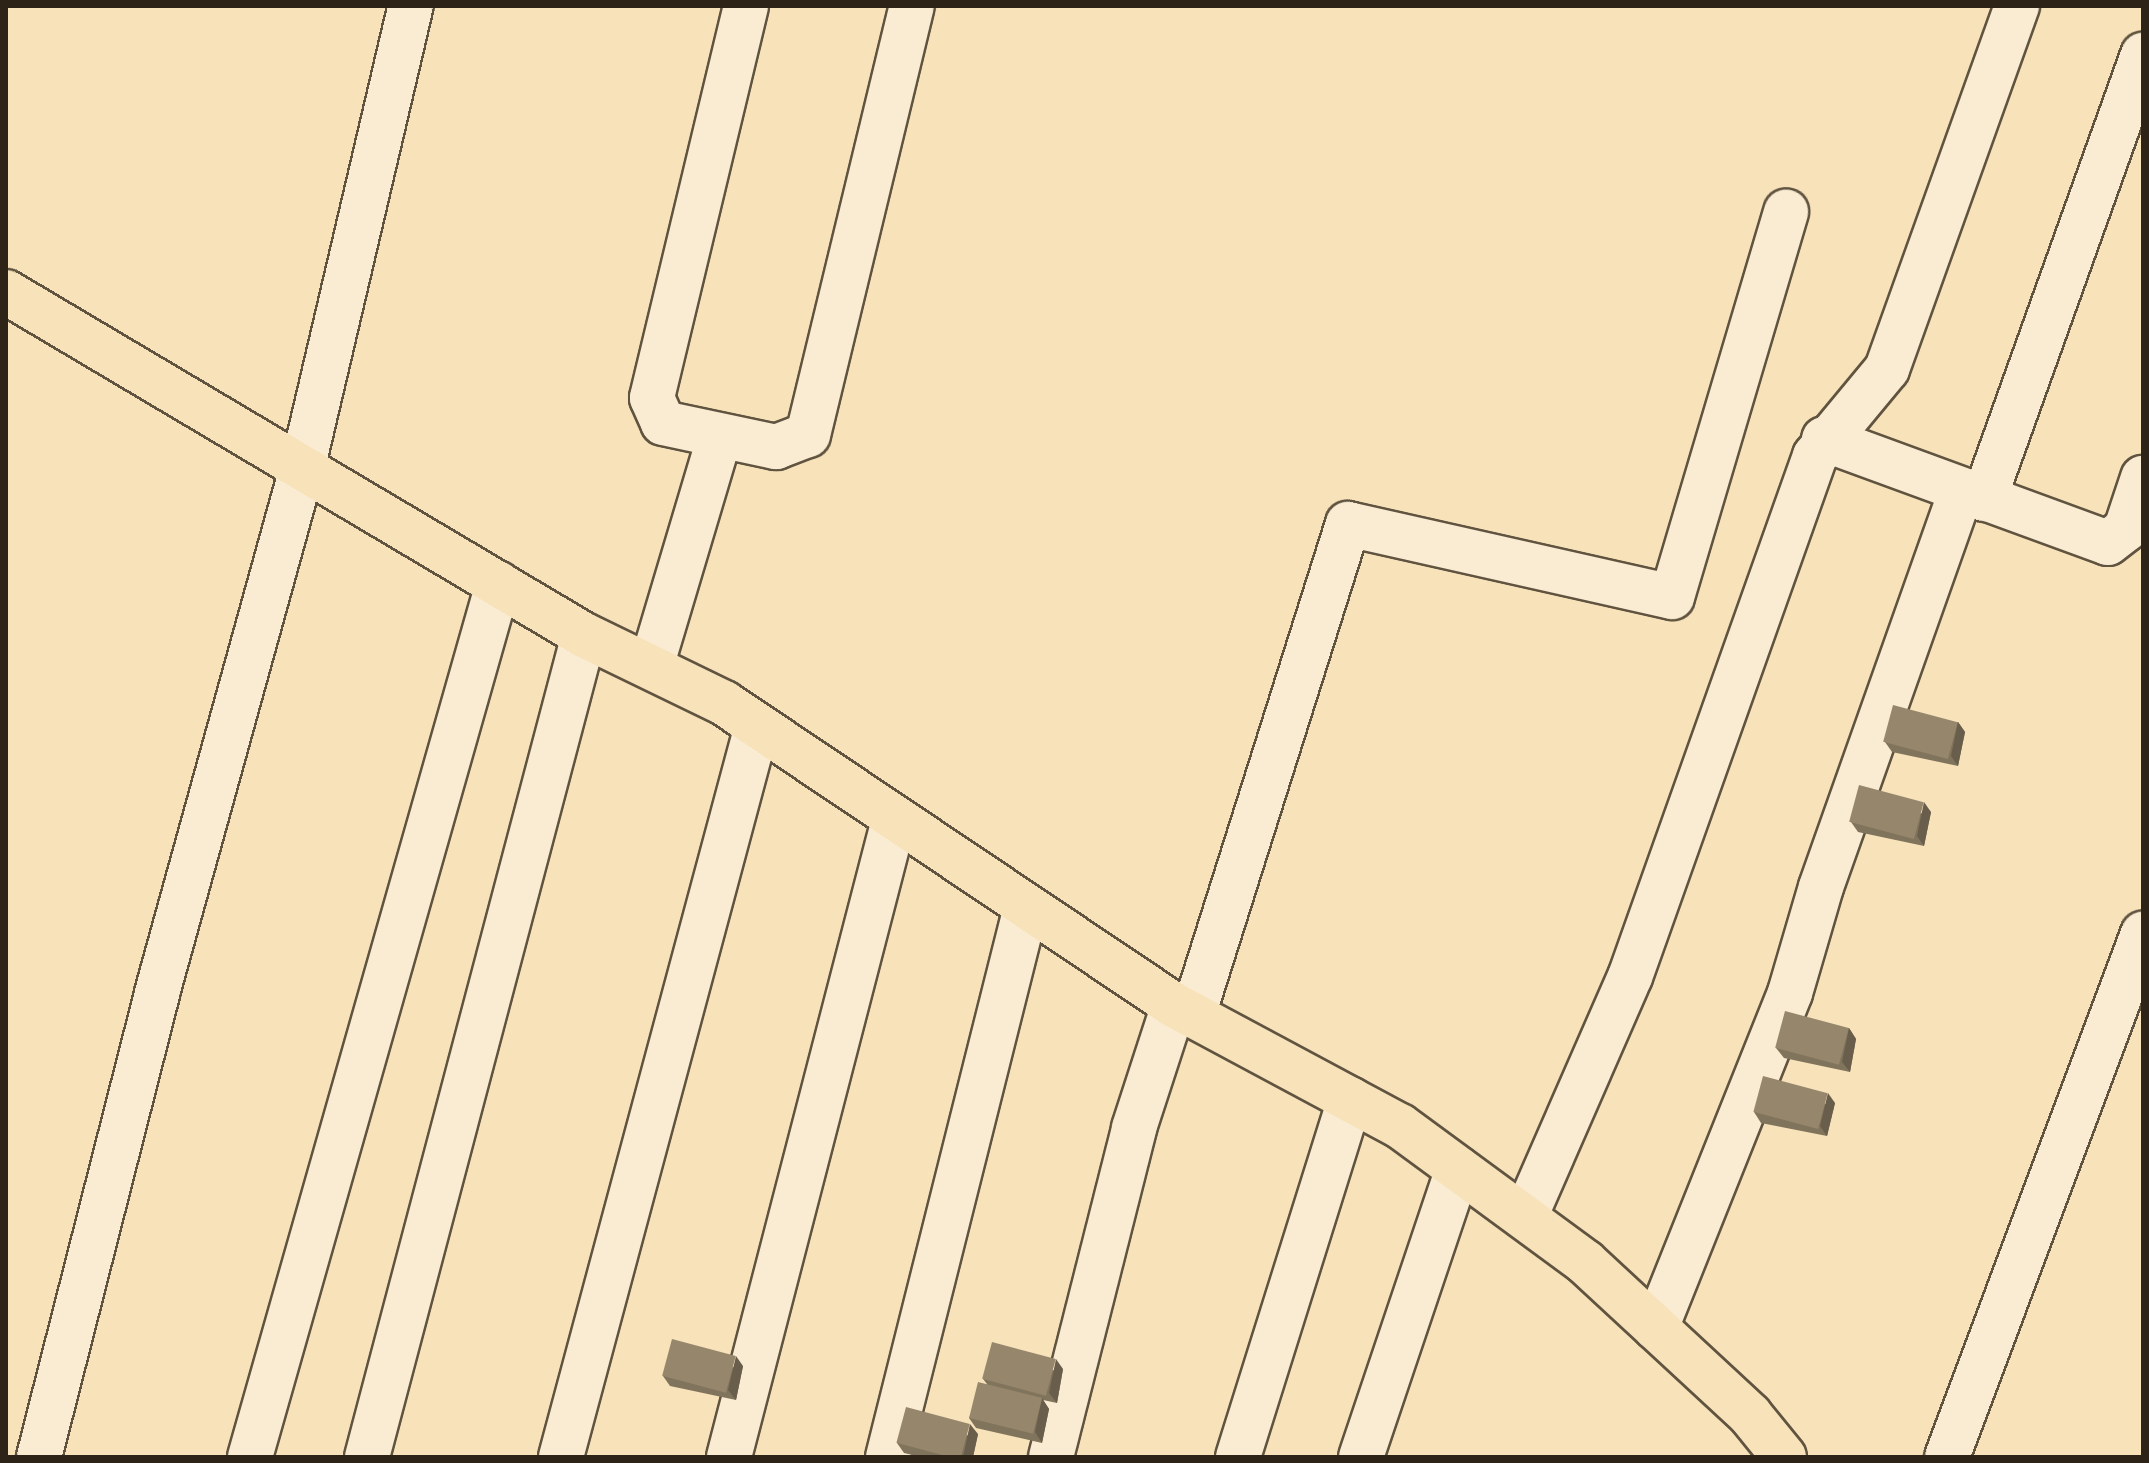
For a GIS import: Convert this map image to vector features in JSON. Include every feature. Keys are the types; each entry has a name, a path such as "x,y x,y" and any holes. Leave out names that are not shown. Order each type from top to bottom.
{"main road":[{"path":"6,292 303,465 584,635 651,667 757,726 1184,1010 1350,1099 1458,1169 1525,1217 1656,1328 1784,1457"}],"street":[{"path":"39,1457 157,993 303,465 411,6"},
{"path":"746,6 652,398 663,423 776,447 808,435 912,6"},
{"path":"1525,1217 1630,977 1824,439 1887,369 2017,6"},
{"path":"1656,1328 1790,993 1821,887 2143,55"},
{"path":"1051,1457 1134,1128 1184,1010 1348,524 1672,597 1786,212"},
{"path":"651,667 720,436"},
{"path":"1824,439 1972,496 2108,543 2126,529 2143,478"},
{"path":"250,1457 498,584"},
{"path":"367,1457 584,635"},
{"path":"561,1457 757,726"},
{"path":"729,1457 894,820"},
{"path":"888,1457 1026,907"},
{"path":"1947,1457 2143,934"},
{"path":"1238,1457 1350,1099"},
{"path":"1361,1457 1458,1169"}],"building":[{"path":"1893,705 1958,722 1948,759 1883,742"},
{"path":"1859,785 1924,802 1914,839 1849,822"},
{"path":"1785,1011 1849,1028 1839,1065 1775,1048"},
{"path":"1763,1076 1828,1093 1818,1129 1753,1112"},
{"path":"672,1339 736,1356 726,1393 662,1376"},
{"path":"992,1342 1056,1359 1046,1396 982,1379"},
{"path":"978,1382 1042,1398 1033,1434 969,1418"},
{"path":"906,1407 970,1424 961,1457 950,1457 896,1443"}]}
